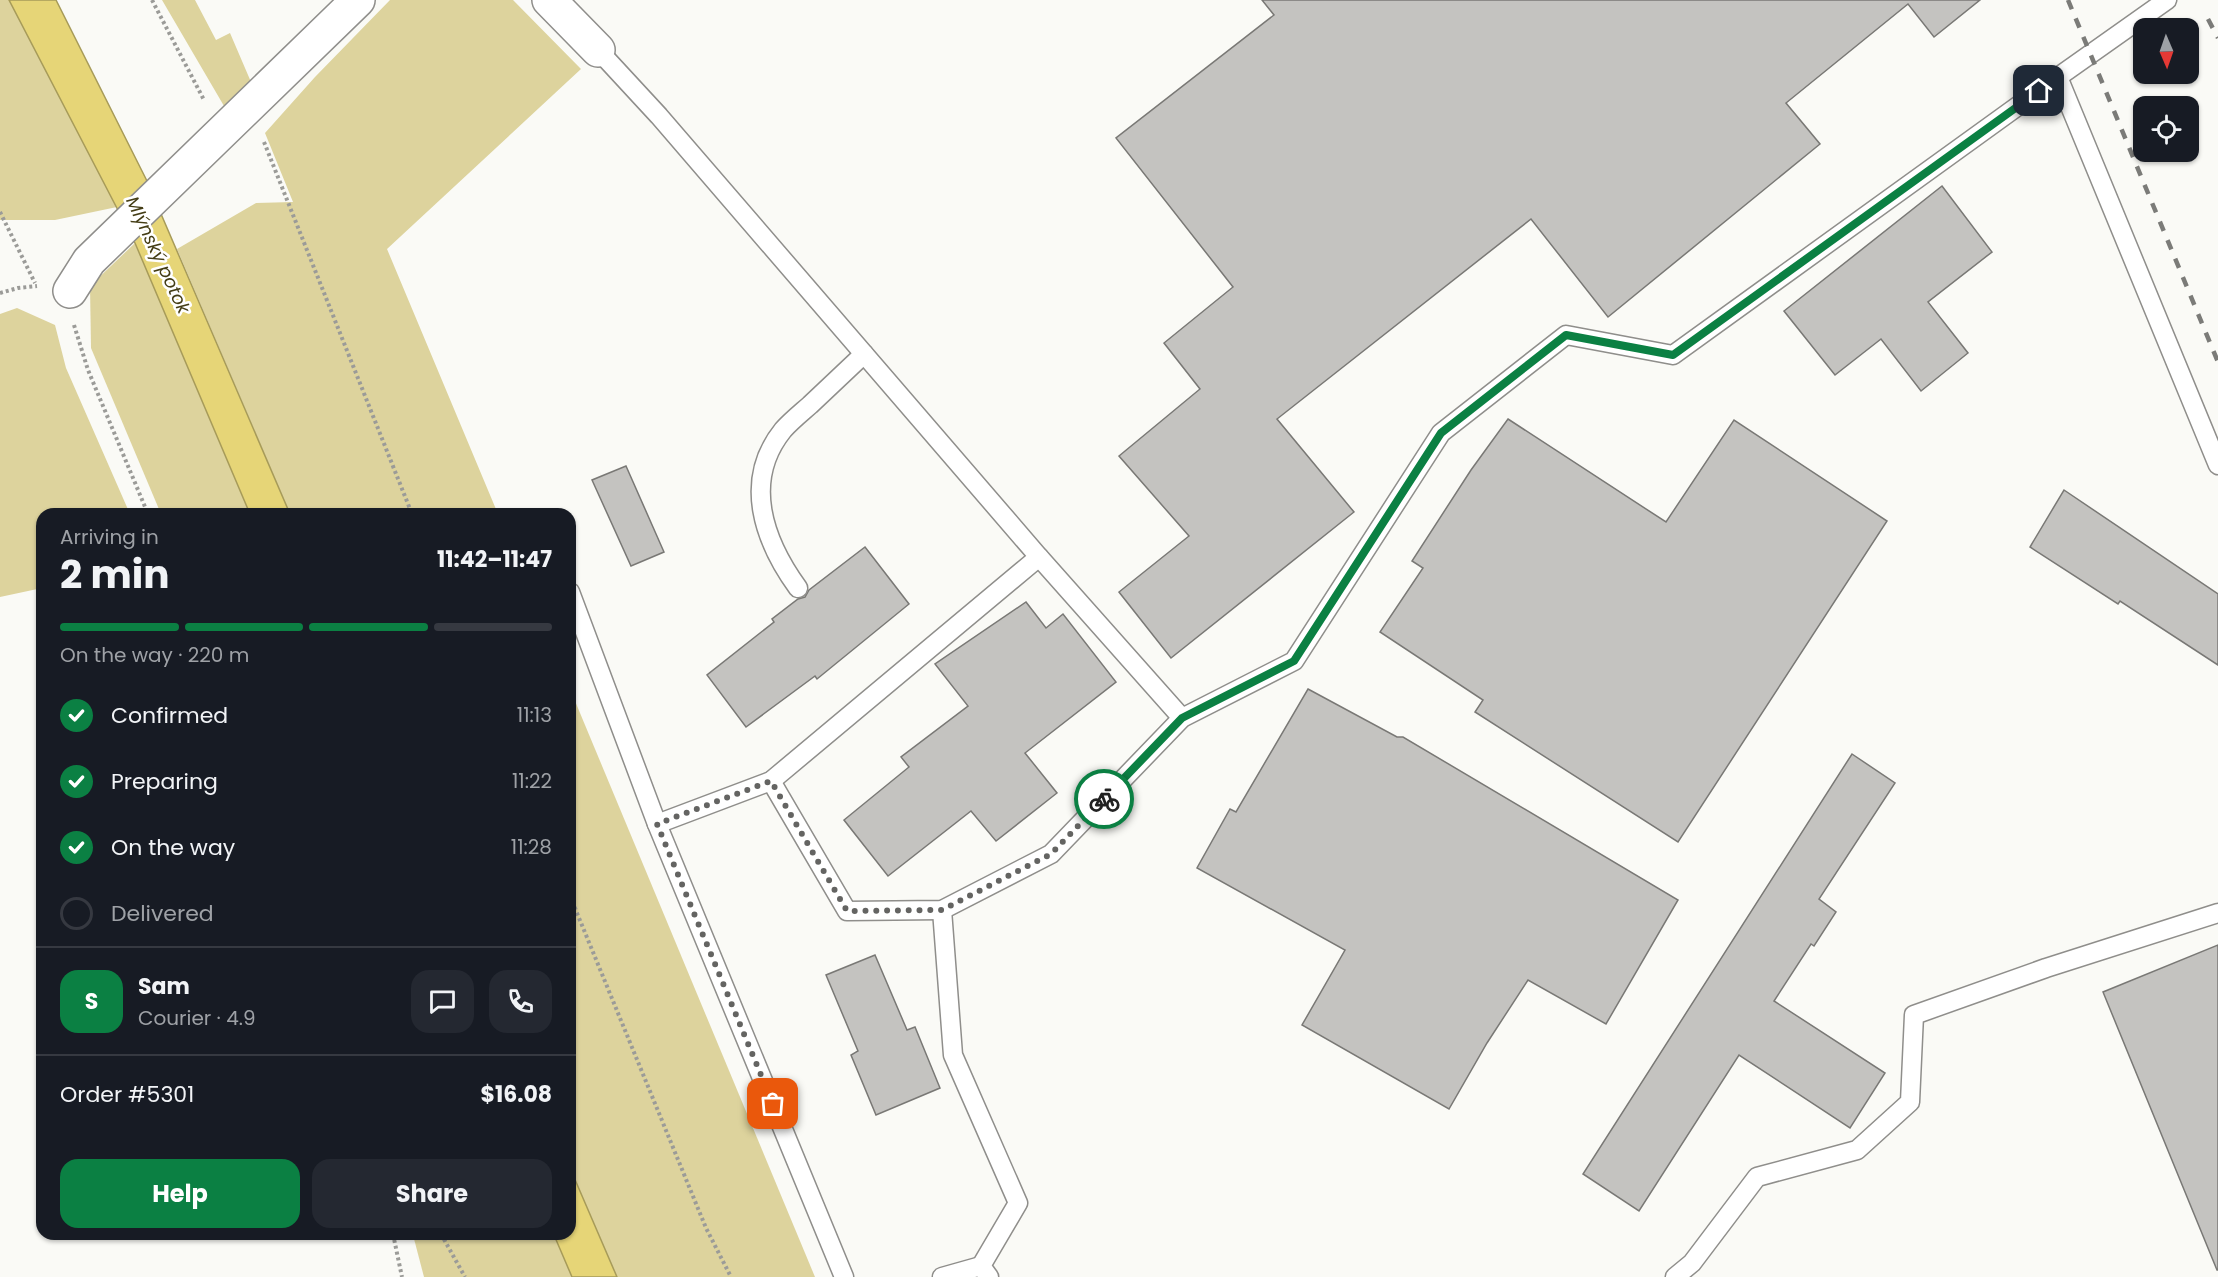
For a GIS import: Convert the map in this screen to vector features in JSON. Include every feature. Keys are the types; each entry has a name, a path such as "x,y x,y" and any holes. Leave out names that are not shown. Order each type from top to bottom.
{"street":[{"path":"70,291 89,261 358,0"},
{"path":"549,0 598,50"}],"lane":[{"path":"771,781 847,911 942,910 1051,854 1182,718 1294,661 1441,433 1566,335 1673,355 2167,0"},
{"path":"598,50 659,116 1039,557 1182,718"},
{"path":"2058,77 2218,465"},
{"path":"798,588 771,544 762,512 761,481 769,455 783,430 864,354"},
{"path":"657,824 771,781 1039,557"},
{"path":"576,608 657,824 844,1277"},
{"path":"942,910 953,1055 1018,1203 985,1271 942,1277"},
{"path":"1675,1277 1692,1263 1757,1178 1857,1150 1910,1102 1914,1015 2046,968 2218,913"}],"path":[{"path":"152,0 221,134"},
{"path":"247,107 256,124 410,508"},
{"path":"0,212 37,286"},
{"path":"70,291 75,329 88,370 146,508"},
{"path":"576,911 706,1228 731,1277"},
{"path":"394,1240 402,1277"},
{"path":"444,1240 465,1277"}],"shaded area":[{"path":"0,0 9,0 117,207 55,220 0,220"},
{"path":"162,0 195,0 216,40 230,33 251,82 224,106"},
{"path":"390,0 513,0 581,69 387,249 495,508 287,508 177,249 256,203 293,202 265,133 315,77"},
{"path":"135,243 247,508 158,508 91,348 90,286"},
{"path":"17,308 55,325 66,368 127,508 36,508 36,589 0,597 0,314"},
{"path":"576,703 815,1277 617,1277 576,1182"},
{"path":"414,1240 556,1240 572,1277 424,1277"}],"water":[{"name":"Mlýnský potok","path":"9,0 56,0 146,179 287,508 247,508 135,243"},
{"path":"576,1182 617,1277 572,1277 556,1240 576,1240"}],"building":[{"path":"1262,0 1980,0 1934,37 1908,4 1786,103 1820,144 1608,317 1531,219 1277,419 1354,512 1171,658 1119,592 1189,536 1119,456 1200,389 1164,343 1233,287 1116,138 1274,15"},
{"path":"1942,186 1992,252 1928,302 1968,353 1921,391 1881,339 1835,375 1784,311"},
{"path":"1508,419 1666,522 1734,420 1887,521 1678,842 1475,712 1483,700 1380,632 1423,568 1412,561 1471,470"},
{"path":"626,466 664,552 631,566 592,480"},
{"path":"2064,490 2218,594 2218,665 2120,601 2118,604 2030,547"},
{"path":"865,547 909,604 817,679 815,676 746,727 707,675 774,622 772,619 798,599 805,597 809,590"},
{"path":"1026,602 1046,628 1063,614 1116,682 1025,753 1057,793 996,841 971,811 888,876 844,820 909,767 901,757 968,706 935,664"},
{"path":"1308,689 1397,737 1403,737 1678,900 1606,1024 1528,980 1487,1043 1449,1109 1302,1025 1345,950 1197,868 1230,809 1236,812"},
{"path":"1852,754 1895,783 1819,899 1836,912 1814,946 1811,944 1774,1001 1885,1073 1850,1128 1739,1055 1639,1211 1583,1174"},
{"path":"2218,945 2218,1270 2217,1270 2103,992"},
{"path":"875,955 907,1030 915,1027 940,1088 876,1115 851,1055 858,1051 826,975"}],"railway":[{"path":"2068,0 2218,362"},
{"path":"2208,19 2218,38"}],"way so far":[{"path":"773,1104 657,824 771,781 847,911 942,910 1051,854 1104,799"}],"route":[{"path":"1104,799 1182,718 1294,661 1441,433 1566,335 1673,355 2039,91"}]}
